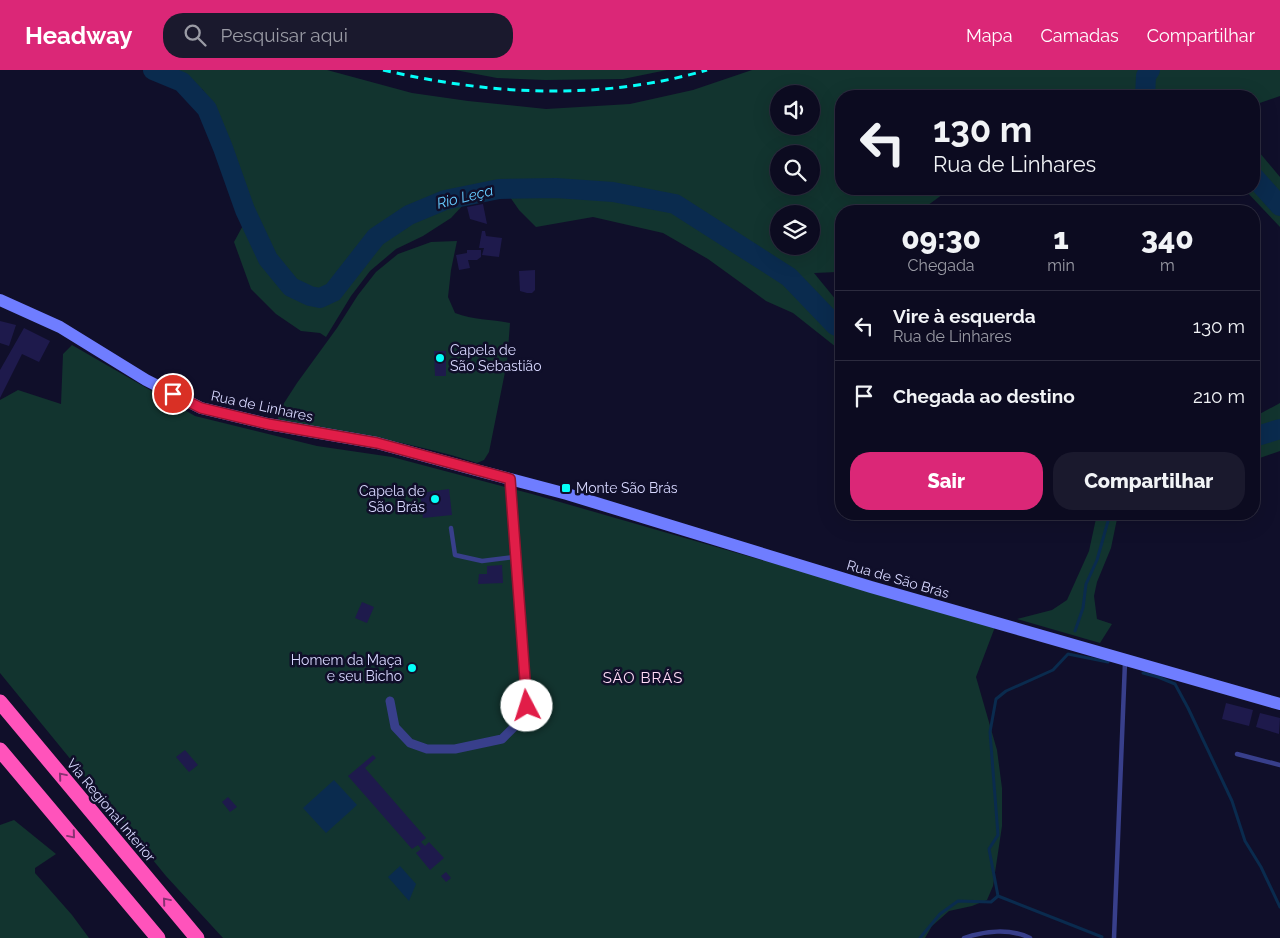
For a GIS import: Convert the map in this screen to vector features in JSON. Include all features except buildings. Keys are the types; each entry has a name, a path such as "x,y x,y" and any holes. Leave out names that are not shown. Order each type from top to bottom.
{"highway":[{"name":"Via Regional Interior","path":"0,702 197,938"},
{"path":"0,750 158,938"}],"main road":[{"name":"Rua de Linhares","path":"0,300 60,327 146,380 201,408 268,424 377,443 510,479"},
{"name":"Rua de São Brás","path":"510,479 567,494 871,587 1125,660 1192,677 1280,704"}],"street":[{"path":"390,700 395,728 410,743 428,749 455,749 502,739 517,724 527,706 514,557 510,479"}],"lane":[{"path":"451,528 455,555 482,561 514,557"},
{"path":"1114,938 1125,660"},
{"path":"1237,754 1280,765"},
{"path":"964,938 975,934 1001,931 1030,938"}],"green space":[{"path":"173,70 327,70 412,93 546,109 630,104 693,90 752,70 1280,70 1280,96 1260,103 1260,90 835,90 835,195 942,195 928,205 835,205 835,272 814,273 835,299 835,346 793,313 766,301 708,259 663,233 593,217 536,227 519,210 510,197 464,204 451,218 423,236 396,249 370,271 351,296 326,337 320,333 301,331 276,314 251,289 234,242 253,207 221,120 203,90"},
{"path":"455,70 667,70 623,79 545,80 497,78"},
{"path":"1260,153 1280,177 1280,227 1250,195 1260,195"},
{"path":"457,241 448,297 455,313 510,323 507,362 489,452 484,460 477,463 404,443 279,421 277,414 297,383 376,272 398,254 431,242"},
{"path":"72,345 195,416 317,446 392,457 532,494 995,627 976,677 997,750 1002,788 1002,826 993,886 987,900 972,906 949,911 932,926 925,938 223,938 166,876 0,673 0,400 18,390 61,404 63,354"},
{"path":"1280,403 1280,451 1260,458 1260,414"},
{"path":"1096,520 1117,520 1111,548 1097,582 1094,596 1097,619 1112,624 1100,643 1017,619 1052,610 1067,600 1089,551"},
{"path":"14,820 56,854 35,868 35,873 72,915 89,938 0,938 0,825"}],"water":[{"path":"334,780 357,805 326,833 303,808"},
{"path":"400,866 416,884 409,901 388,877"}],"waterway":[{"name":"Rio Leça","path":"153,70 182,82 207,109 245,210 268,259 291,287 310,296 320,298 333,292 376,237 409,215 445,200 499,189 556,188 613,192 675,204 789,277 835,325"},
{"name":"Rio Leça","path":"1145,90 1146,76 1150,70"},
{"name":"Rio Leça","path":"1260,184 1280,206"},
{"name":"Rio Leça","path":"1260,435 1280,429"},
{"path":"1075,631 1083,608 1086,584 1097,560 1108,520"},
{"path":"1102,937 998,896 989,849 998,835 990,732 996,699 1006,691 1053,670 1068,654 1108,662"},
{"path":"1143,673 1175,684 1232,801 1245,841 1261,867 1280,907"},
{"path":"920,938 940,914 958,901 991,902 998,896"}],"railway":[{"path":"383,70 464,85 545,91 627,87 707,70"}],"place":[{"name":"Capela de São Sebastião","path":"440,358"},
{"name":"Monte São Brás","path":"566,488"},
{"name":"Capela de São Brás","path":"435,499"},
{"name":"Homem da Maça e seu Bicho","path":"412,668"}],"district":[{"name":"SÃO BRÁS","path":"643,678"}],"route":[{"path":"173,394 201,408 268,424 377,443 510,479 514,557 527,706"}]}
